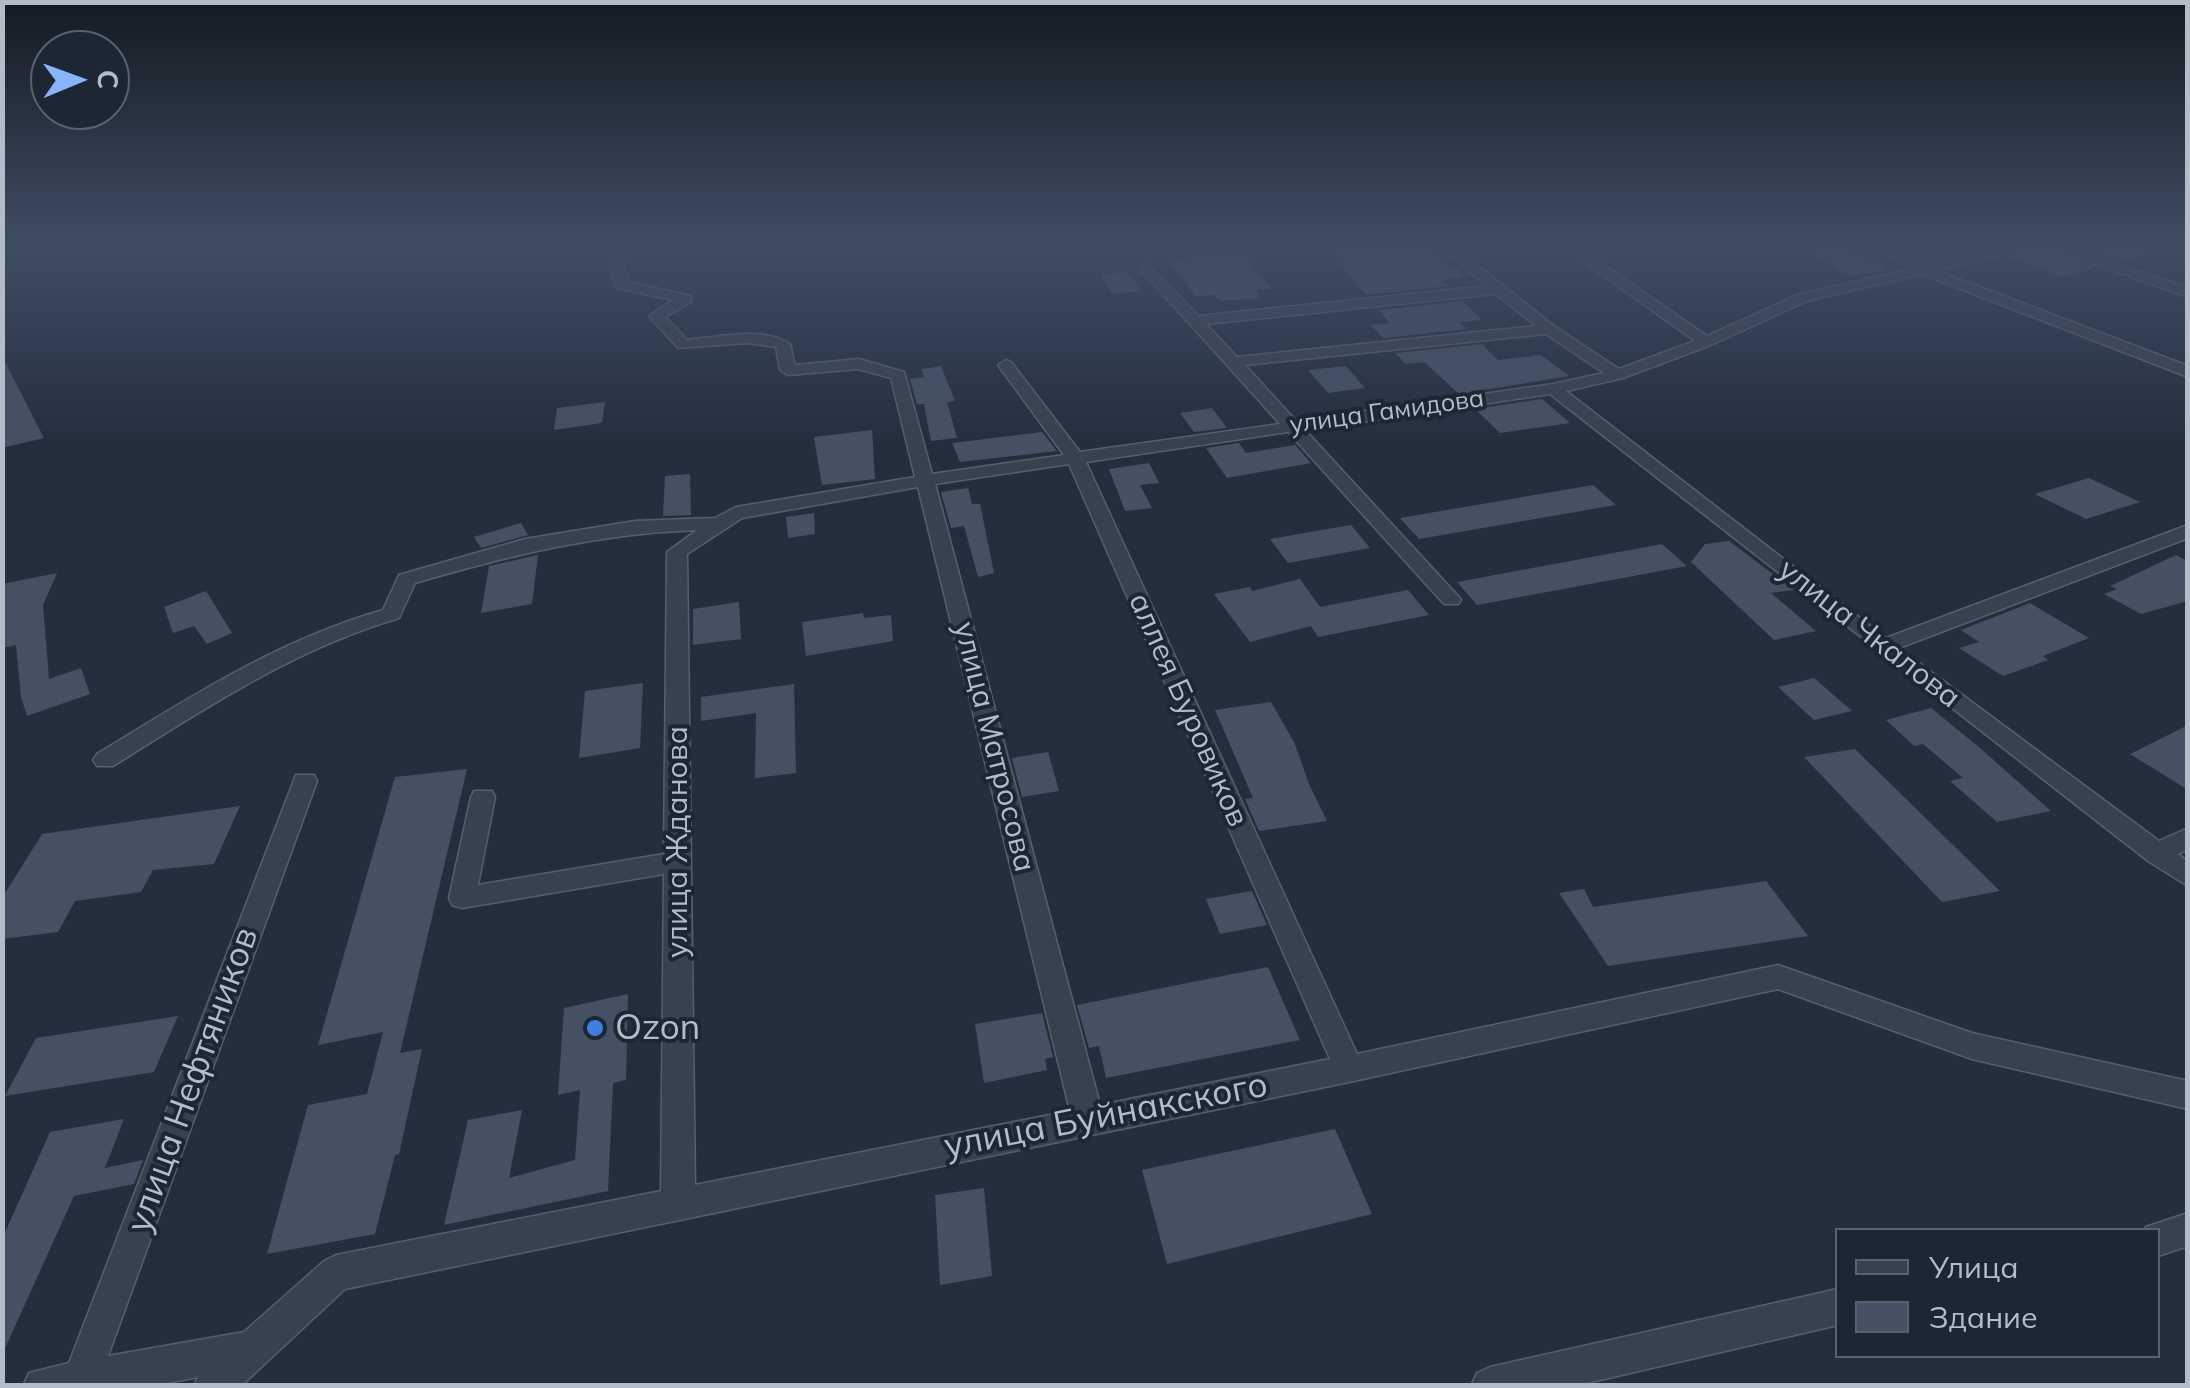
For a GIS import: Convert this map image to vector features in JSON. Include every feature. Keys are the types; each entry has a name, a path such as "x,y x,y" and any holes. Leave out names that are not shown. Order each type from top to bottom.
{"street":[{"name":"улица Матросова","path":"663,312 656,316 683,345 748,339 783,344 788,370 859,364 898,375 1088,1118"},
{"path":"1186,312 1451,600"},
{"path":"1194,321 1286,312"},
{"path":"1528,312 1617,375"},
{"path":"1662,312 1706,342"},
{"name":"улица Гамидова","path":"105,760 236,681 364,621 392,614 406,580 525,544 636,527 727,519 926,480 1553,389 1617,375 1706,342 1772,312"},
{"path":"2032,312 2188,372"},
{"path":"1232,362 1549,329"},
{"name":"аллея Буровиков","path":"1006,364 1075,458 1349,1069"},
{"name":"улица Чкалова","path":"1553,389 1884,647 2188,876"},
{"name":"улица Жданова","path":"678,1203 677,552 727,519"},
{"path":"1884,647 2188,531"},
{"name":"улица Нефтяников","path":"82,1379 305,780"},
{"path":"483,797 462,898 678,862"},
{"path":"2158,854 2188,837"},
{"name":"улица Буйнакского","path":"213,1386 336,1273 1088,1118 1349,1069 1778,977 1972,1046 2188,1094"},
{"path":"2160,1238 2188,1229"},
{"path":"1490,1386 1835,1307"},
{"path":"42,1386 249,1350 236,1386"}],"building":[{"path":"1380,312 1474,312 1482,320 1459,322 1467,329 1383,338 1371,325 1389,323"},
{"path":"1482,344 1498,360 1541,355 1569,376 1459,394 1424,362 1405,364 1396,353"},
{"path":"2,356 44,438 2,448"},
{"path":"941,366 955,401 947,402 957,438 931,441 924,404 917,404 910,379 924,377 921,369"},
{"path":"1346,366 1365,388 1328,393 1308,370"},
{"path":"1542,399 1570,423 1500,433 1475,409"},
{"path":"605,402 602,423 554,430 557,408"},
{"path":"1212,408 1227,428 1194,432 1180,413"},
{"path":"872,430 875,479 822,485 814,437"},
{"path":"1042,432 1057,451 960,462 952,443"},
{"path":"1239,443 1246,453 1295,445 1311,463 1227,478 1206,448"},
{"path":"1149,463 1159,483 1140,485 1152,508 1125,511 1109,469"},
{"path":"690,474 691,515 663,516 665,476"},
{"path":"2089,478 2140,502 2086,519 2035,494"},
{"path":"1593,485 1616,505 1419,539 1400,518"},
{"path":"968,488 972,504 980,504 994,573 978,577 964,526 951,528 941,492"},
{"path":"814,513 815,534 788,538 786,517"},
{"path":"521,523 528,535 481,548 474,537"},
{"path":"1351,525 1370,548 1288,563 1270,539"},
{"path":"1729,541 1794,590 1771,593 1816,631 1774,640 1691,562 1705,544"},
{"path":"1662,544 1687,566 1477,605 1457,582"},
{"path":"538,555 532,604 481,613 489,566"},
{"path":"2176,555 2188,561 2188,601 2141,614 2104,594 2117,589 2110,586"},
{"path":"57,573 43,605 49,679 81,668 90,694 27,716 21,697 16,645 2,648 2,584"},
{"path":"1300,579 1320,607 1408,590 1429,615 1318,637 1311,626 1250,642 1214,594 1250,587 1252,591"},
{"path":"206,591 232,633 207,644 194,626 173,633 164,607"},
{"path":"739,602 741,639 693,645 693,609"},
{"path":"2030,603 2089,638 2043,656 2048,660 2003,676 1959,648 1979,642 1961,630"},
{"path":"863,613 864,618 891,615 893,641 806,656 802,622"},
{"path":"1814,678 1852,711 1814,720 1778,687"},
{"path":"643,683 640,748 579,758 585,691"},
{"path":"794,684 796,773 755,778 756,713 701,721 701,697"},
{"path":"1271,702 1294,742 1327,821 1259,831 1245,799 1253,798 1215,710"},
{"path":"1931,708 2051,811 1997,822 1950,781 1963,778 1923,744 1914,746 1886,720"},
{"path":"2188,725 2188,790 2130,754"},
{"path":"1855,749 2000,891 1942,902 1804,757"},
{"path":"1048,752 1059,791 1022,797 1012,758"},
{"path":"467,769 400,1053 422,1049 399,1154 395,1155 375,1234 267,1254 308,1105 367,1094 383,1032 318,1045 395,777"},
{"path":"240,806 214,864 153,870 141,892 75,901 58,932 2,939 2,898 42,834"},
{"path":"1766,881 1808,936 1608,966 1559,893 1584,889 1593,907"},
{"path":"1252,891 1267,925 1220,934 1206,899"},
{"path":"1268,967 1300,1040 1106,1078 1099,1046 1089,1048 1077,1005"},
{"path":"628,994 626,1080 613,1083 608,1191 444,1225 468,1120 522,1110 509,1178 575,1160 580,1090 558,1095 564,1008"},
{"path":"1042,1013 1053,1057 1045,1059 1047,1070 984,1083 975,1024"},
{"path":"178,1016 154,1072 5,1096 36,1038"},
{"path":"124,1119 105,1168 143,1160 134,1184 74,1196 2,1355 2,1239 50,1132"},
{"path":"1335,1129 1372,1214 1167,1264 1142,1170"},
{"path":"984,1188 992,1276 940,1285 935,1195"}],"place":[{"name":"Ozon","path":"595,1028"}]}
